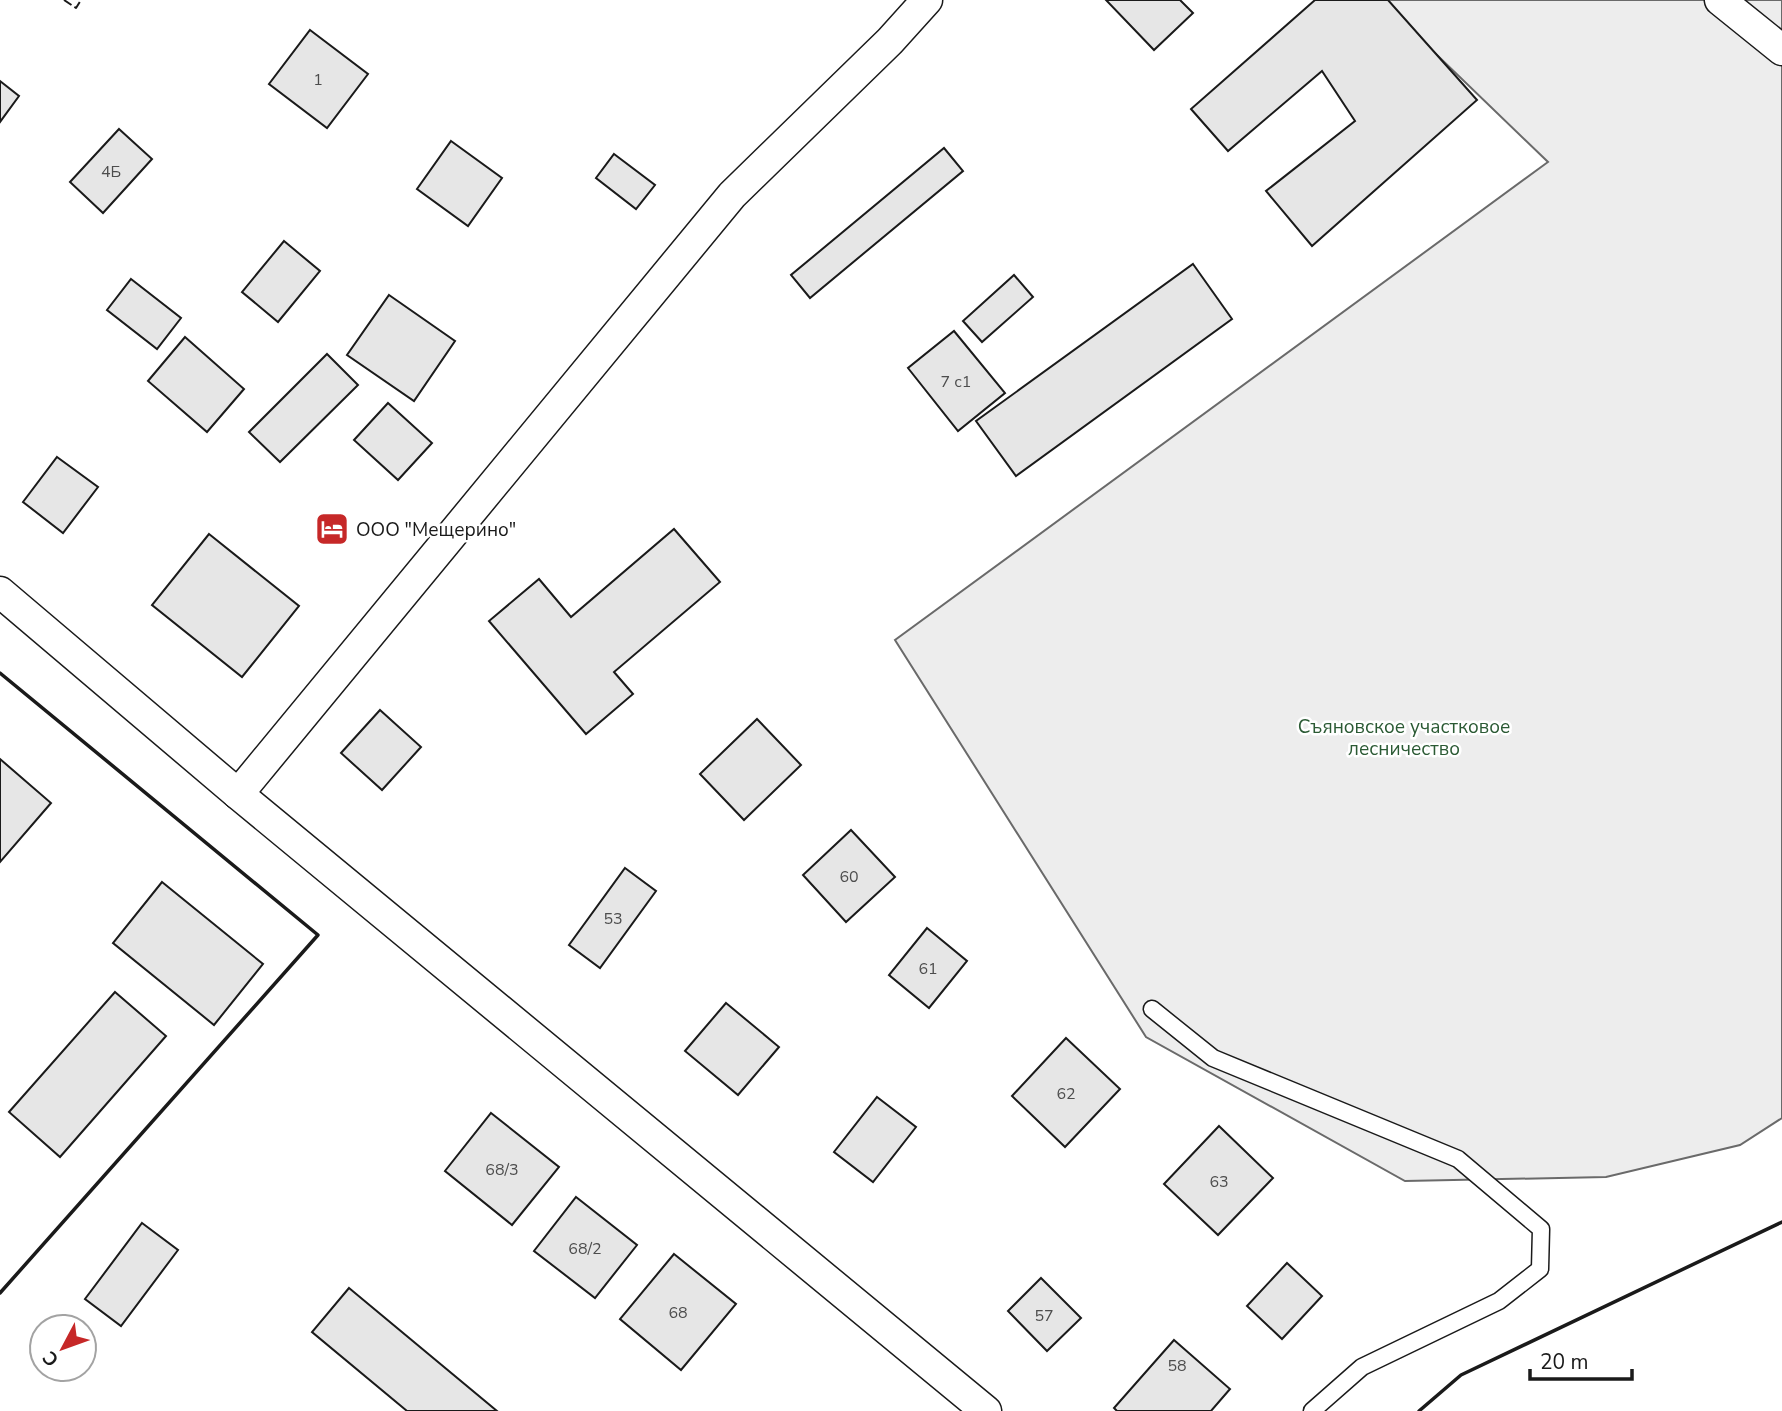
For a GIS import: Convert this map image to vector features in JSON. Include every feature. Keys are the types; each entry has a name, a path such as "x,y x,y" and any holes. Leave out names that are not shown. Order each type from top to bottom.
{"street":[{"path":"238,794 732,195 890,41 928,0"},
{"path":"1720,0 1782,50"},
{"path":"0,592 238,794 986,1411"}],"lane":[{"path":"1152,1009 1213,1058 1458,1159 1541,1229 1540,1269 1499,1301 1362,1367 1312,1411"}],"shaded area":[{"name":"Съяновское участковое лесничество","path":"1380,0 1782,0 1782,1118 1740,1145 1606,1177 1405,1181 1146,1037 895,640 1548,162"}],"building":[{"path":"1106,0 1180,0 1193,13 1154,50"},
{"path":"1315,0 1388,0 1477,100 1312,246 1266,191 1355,121 1322,71 1228,151 1191,109"},
{"path":"310,30 368,74 327,128 269,84"},
{"path":"0,81 19,96 0,122"},
{"path":"119,129 152,159 103,213 70,182"},
{"path":"451,141 502,178 468,226 417,189"},
{"path":"944,148 963,171 810,298 791,275"},
{"path":"614,154 655,185 636,209 596,178"},
{"path":"284,241 320,271 278,322 242,292"},
{"path":"1193,264 1232,319 1016,476 976,421"},
{"path":"1014,275 1033,297 982,342 963,321"},
{"path":"131,279 181,318 157,349 107,310"},
{"path":"389,295 455,341 414,401 347,355"},
{"path":"954,331 1005,393 958,431 908,368"},
{"path":"185,337 244,389 207,432 148,381"},
{"path":"327,354 358,385 280,462 249,432"},
{"path":"388,403 432,443 398,480 354,440"},
{"path":"57,457 98,487 63,533 23,502"},
{"path":"674,529 720,582 614,672 633,694 586,734 489,621 539,579 571,617"},
{"path":"209,534 299,606 242,677 152,605"},
{"path":"380,710 421,747 382,790 341,753"},
{"path":"757,719 801,765 744,820 700,774"},
{"path":"0,759 51,803 0,862"},
{"path":"851,830 895,877 846,922 803,875"},
{"path":"625,868 656,891 600,968 569,945"},
{"path":"162,882 263,964 214,1025 113,943"},
{"path":"927,928 967,961 929,1008 889,975"},
{"path":"115,992 166,1036 60,1157 9,1112"},
{"path":"726,1003 779,1047 738,1095 685,1051"},
{"path":"1066,1038 1120,1089 1065,1147 1012,1096"},
{"path":"877,1097 916,1127 873,1182 834,1152"},
{"path":"491,1113 559,1167 512,1225 445,1171"},
{"path":"1219,1126 1273,1178 1218,1235 1164,1184"},
{"path":"576,1197 637,1245 595,1298 534,1251"},
{"path":"142,1223 178,1250 121,1326 85,1299"},
{"path":"674,1254 736,1304 681,1370 620,1319"},
{"path":"1287,1263 1322,1296 1282,1339 1247,1306"},
{"path":"1041,1278 1081,1318 1047,1351 1008,1311"},
{"path":"349,1288 497,1411 407,1411 312,1332"},
{"path":"1174,1340 1230,1389 1211,1411 1117,1411 1114,1408"}],"fence":[{"path":"64,0 76,8 81,0"}],"wall":[{"path":"0,673 318,935 0,1293"},
{"path":"1419,1411 1461,1375 1782,1222"}],"place":[{"name":"ООО \"Мещерино\"","path":"332,529"}]}
